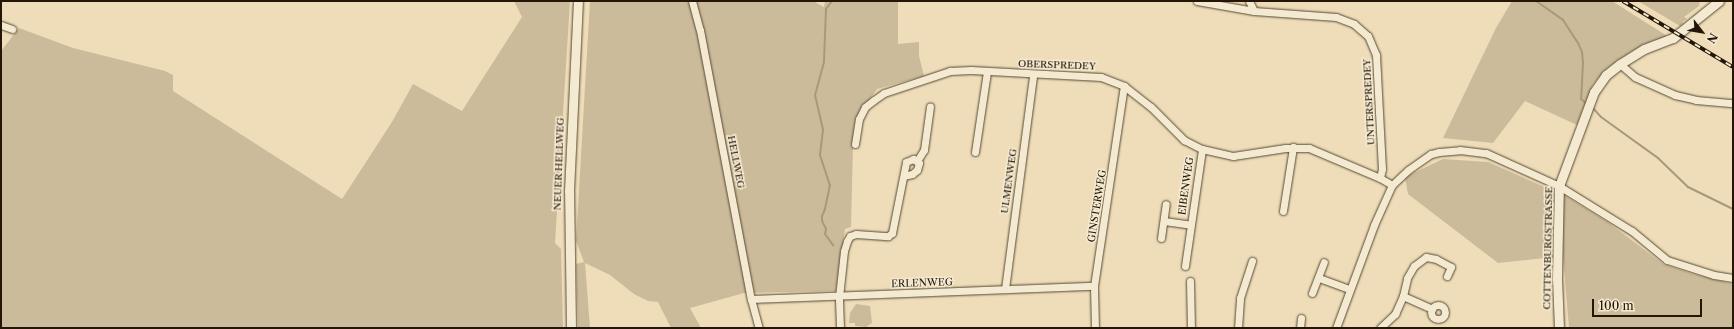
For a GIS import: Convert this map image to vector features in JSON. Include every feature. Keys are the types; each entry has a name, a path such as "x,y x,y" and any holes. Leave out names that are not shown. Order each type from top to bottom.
{"street":[{"name":"NEUER HELLWEG","path":"571,328 569,191 578,1"},
{"name":"HELLWEG","path":"692,1 700,30 751,299 759,328"},
{"name":"UNTERSPREDEY","path":"1197,1 1254,11 1336,18 1354,24 1368,36 1376,55 1382,169 1380,178"},
{"path":"1249,1 1254,11"},
{"name":"COTTENBURGSTRASSE","path":"1559,328 1557,278 1558,186 1588,106 1599,82 1620,64 1644,50 1673,38 1719,1"},
{"path":"1,25 12,29"},
{"path":"1620,64 1635,77 1675,95 1696,100 1733,103"},
{"name":"OBERSPREDEY","path":"854,144 859,119 865,108 884,93 950,71 1101,77 1124,86 1151,107 1184,140 1202,149 1233,156 1293,148 1315,150 1380,178 1392,185"},
{"path":"976,152 987,72"},
{"name":"ULMENWEG","path":"1005,289 1033,75"},
{"name":"GINSTERWEG","path":"1095,328 1094,286 1124,86"},
{"path":"904,176 912,174 918,170 919,163 917,161 924,150 930,106"},
{"path":"1284,211 1293,148"},
{"name":"EIBENWEG","path":"1185,266 1202,149"},
{"path":"1336,328 1349,289 1392,185 1408,170 1431,154 1439,152 1460,150 1486,152 1558,186 1632,231 1667,260 1714,275 1733,278"},
{"path":"840,328 839,297 844,251 850,236 856,234 888,236 892,233 906,162 913,159 917,161"},
{"name":"EIBENWEG","path":"1161,238 1166,204"},
{"name":"EIBENWEG","path":"1164,222 1191,225"},
{"path":"1380,328 1395,314 1403,296 1407,278 1414,266 1426,257 1436,259 1451,267 1447,276"},
{"path":"1238,328 1240,298 1252,261"},
{"path":"1312,294 1324,262"},
{"path":"1318,278 1349,289"},
{"path":"1190,281 1191,328"},
{"name":"ERLENWEG","path":"751,299 839,297 1094,286"},
{"path":"1403,296 1432,309"},
{"path":"1300,328 1301,318"}],"shaded area":[{"path":"514,1 570,1 555,243 561,249 563,328 1,328 1,51 19,28 73,48 165,71 173,75 173,91 342,199 392,122 413,84 462,111 522,17"},
{"path":"590,1 813,1 824,7 825,1 898,1 898,44 919,42 919,56 924,76 877,89 855,120 851,227 845,229 836,291 744,293 690,308 701,328 671,328 658,302 648,301 634,294 610,275 585,263 590,328 578,328 576,264 584,262 576,241"},
{"path":"1512,1 1612,1 1667,36 1645,44 1606,69 1593,84 1577,125 1525,101 1493,143 1443,138 1496,28"},
{"path":"1638,1 1700,1 1699,6 1684,17 1687,19 1682,22 1684,24 1680,26"},
{"path":"1443,159 1488,162 1565,196 1609,223 1663,264 1693,274 1733,284 1733,328 1569,328 1563,256 1498,263 1408,194 1405,177"},
{"path":"856,304 870,306 872,323 866,327 855,326 855,323 849,323 850,313"}],"waterway":[{"path":"832,1 826,9 824,62 815,95 823,130 820,155 830,185 822,221 826,229 825,234 833,245"},
{"path":"1536,1 1563,20 1578,43 1582,52 1583,63 1581,99 1587,104"},
{"path":"1592,107 1601,117 1658,158 1688,187 1733,209"}],"railway":[{"path":"1623,1 1733,67"}]}
